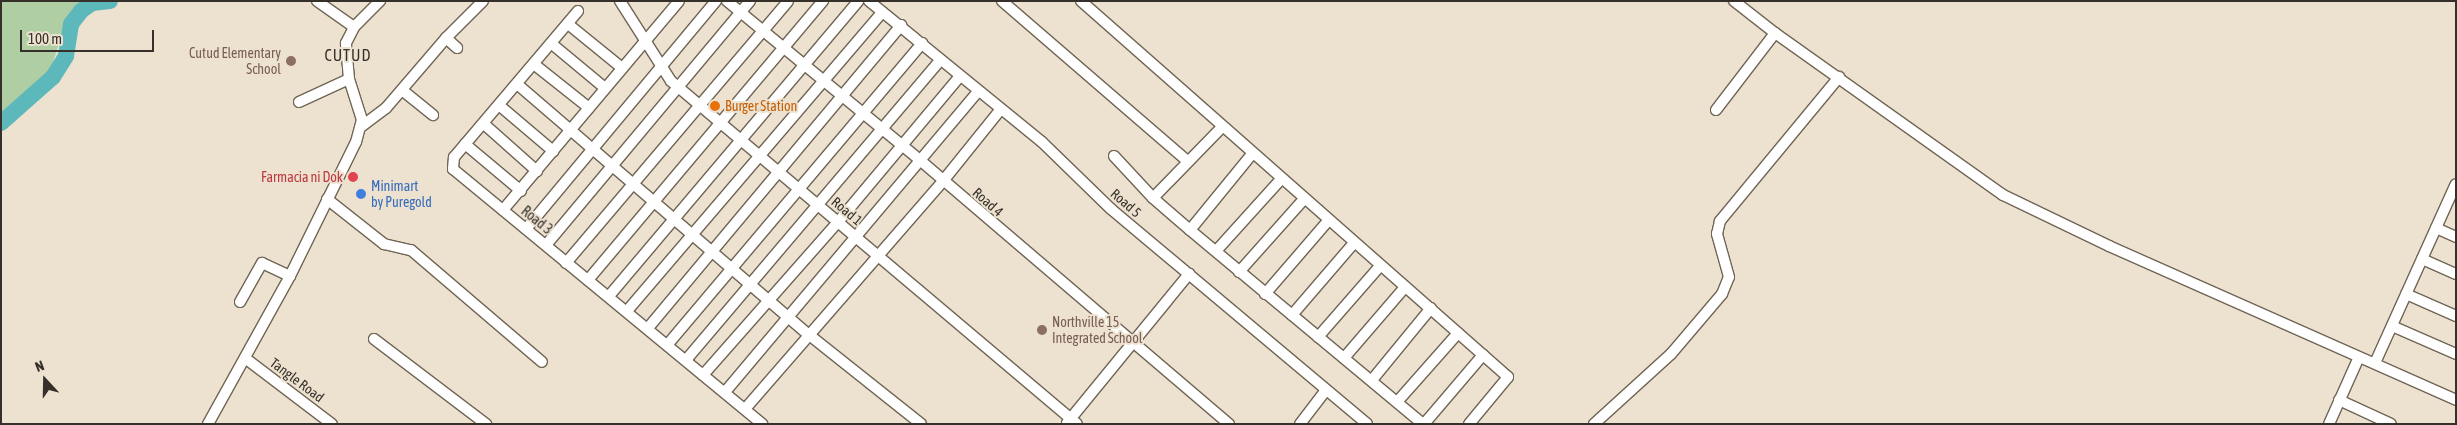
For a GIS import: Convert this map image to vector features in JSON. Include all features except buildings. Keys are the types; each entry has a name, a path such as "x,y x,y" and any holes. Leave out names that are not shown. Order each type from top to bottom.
{"street":[{"path":"318,1 354,27"},
{"path":"362,126 361,114 349,79 346,43 354,27 380,1"},
{"path":"208,424 290,276 362,126 378,115 446,38 483,1"},
{"name":"Road 1","path":"620,1 660,67 678,86 780,171 1071,422"},
{"path":"503,210 521,191 679,1"},
{"path":"526,229 716,1"},
{"name":"Road 4","path":"727,1 860,113 921,161 1229,424"},
{"path":"546,245 750,1"},
{"path":"566,263 788,1"},
{"path":"588,280 722,124 823,1"},
{"path":"609,296 858,1"},
{"name":"Road 5","path":"869,1 901,25 940,61 1000,110 1042,142 1091,191 1367,424"},
{"path":"1002,1 1186,160"},
{"path":"1080,1 1353,244 1431,308 1508,377 1468,424"},
{"path":"1734,1 1775,33 2003,195 2109,246 2456,400"},
{"name":"Road 3","path":"578,11 500,106 452,160 453,169 566,263 668,344 762,424"},
{"path":"627,311 762,156 822,80 882,12"},
{"path":"568,24 622,68"},
{"path":"648,328 901,25"},
{"path":"1716,110 1775,33"},
{"path":"446,38 457,48"},
{"path":"668,344 860,113 922,43"},
{"path":"552,44 605,88"},
{"path":"686,360 940,61"},
{"path":"534,64 589,108"},
{"path":"703,375 838,222 960,76"},
{"path":"1594,424 1671,354 1722,294 1729,277 1717,234 1720,221 1839,77"},
{"path":"298,102 349,79"},
{"path":"517,84 694,234 808,334 921,424"},
{"path":"402,90 433,115"},
{"path":"725,392 978,92"},
{"path":"500,106 553,151"},
{"path":"745,408 876,254 943,181 1000,110"},
{"path":"484,124 537,171"},
{"path":"1153,198 1186,160 1221,128"},
{"path":"465,144 521,191"},
{"path":"1190,230 1252,154"},
{"path":"1114,156 1153,198 1190,230 1424,424 1483,355"},
{"path":"1216,251 1281,179"},
{"path":"2375,363 2436,228 2453,195 2456,184"},
{"path":"327,199 384,244 411,250 542,362"},
{"path":"1239,272 1304,199"},
{"path":"1265,294 1328,221"},
{"path":"2436,228 2456,237"},
{"path":"1292,315 1353,244"},
{"path":"2422,259 2456,274"},
{"path":"240,302 262,263 290,276"},
{"path":"1318,338 1380,266"},
{"path":"1071,422 1132,342 1190,274"},
{"path":"1344,358 1405,287"},
{"path":"2406,294 2456,316"},
{"path":"1372,380 1431,308"},
{"path":"2392,326 2456,354"},
{"path":"1397,402 1458,333"},
{"path":"374,338 486,424"},
{"path":"2329,424 2359,357"},
{"name":"Tangle Road","path":"245,358 332,424"},
{"path":"1300,424 1326,390"},
{"path":"2340,400 2391,424"}],"green space":[{"path":"1,1 81,1 74,8 65,24 51,69 39,85 1,116"}],"waterway":[{"path":"1,123 53,77 66,56 71,24 81,11 92,3 110,1"}],"place":[{"name":"Cutud Elementary School","path":"291,61"},
{"name":"Burger Station","path":"715,106"},
{"name":"Farmacia ni Dok","path":"353,177"},
{"name":"Minimart by Puregold","path":"361,194"},
{"name":"Northville 15 Integrated School","path":"1042,330"}],"district":[{"name":"CUTUD","path":"348,55"}]}
